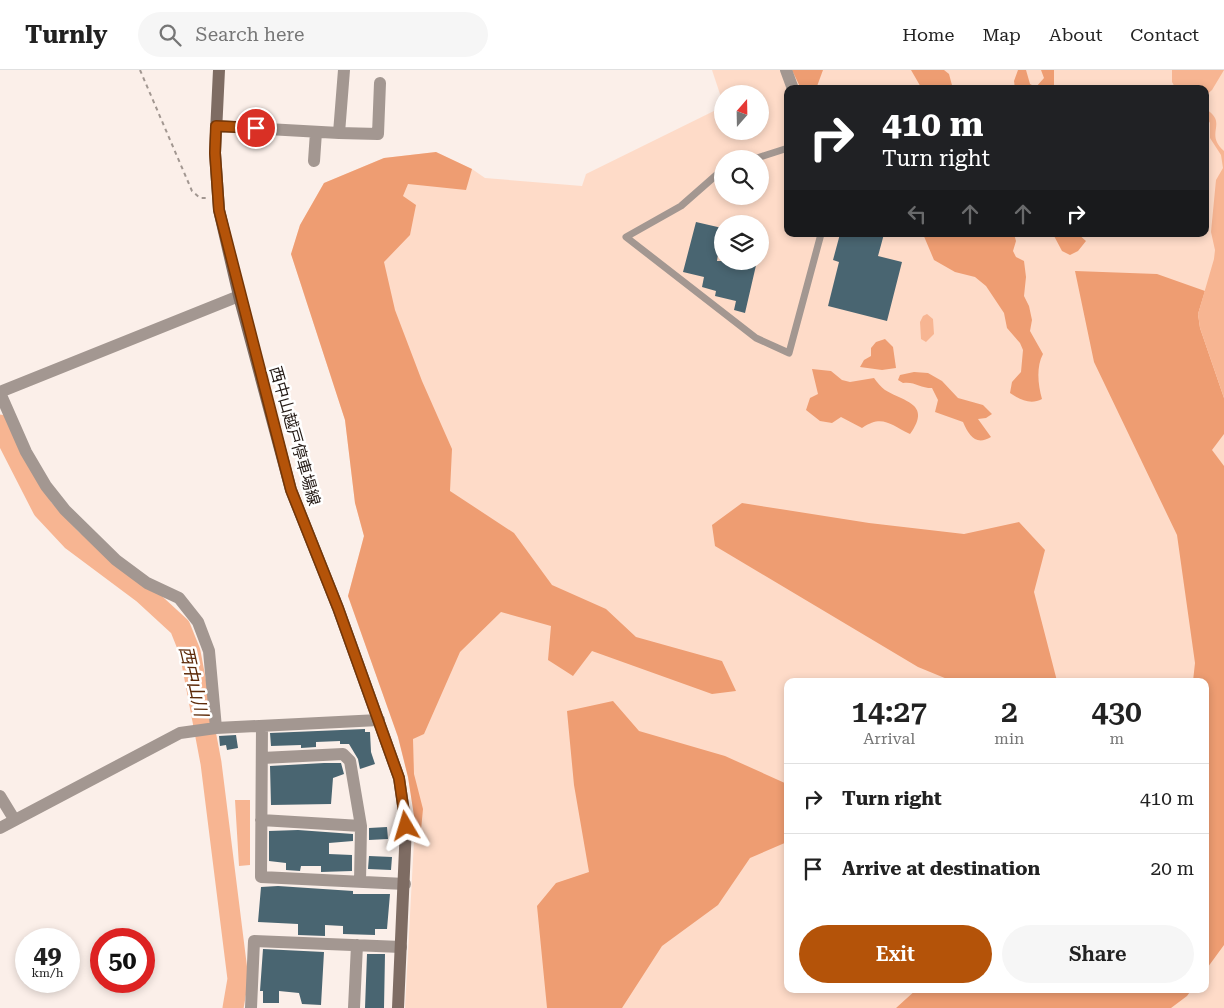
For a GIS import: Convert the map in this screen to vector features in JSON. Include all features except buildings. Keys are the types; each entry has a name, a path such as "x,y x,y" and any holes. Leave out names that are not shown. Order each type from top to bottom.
{"main road":[{"name":"西中山越戸停車場線","path":"219,70 215,153 219,210 239,296 291,490 338,608 399,778 406,826 405,884 398,1008"}],"street":[{"path":"340,133 344,70"},
{"path":"786,70 792,85"},
{"path":"216,126 378,134 380,83"},
{"path":"314,161 316,132"},
{"path":"215,728 209,651 198,622 179,598 147,583 116,560 66,510 46,486 26,452 0,393 239,296"},
{"path":"0,828 180,732 215,728 379,720"},
{"path":"262,726 261,877 405,884"},
{"path":"262,758 343,754 350,761 361,826 360,882"},
{"path":"0,796 14,819"},
{"path":"261,820 361,826"},
{"path":"251,1008 254,940 401,947"},
{"path":"354,1008 357,945"}],"lane":[{"path":"769,154 784,149"},
{"path":"714,177 681,206 626,237 756,338 789,353 820,237"}],"path":[{"path":"140,70 192,190 200,198 218,198"}],"shaded area":[{"path":"712,70 1224,70 1224,1008 405,1008 415,822 408,777 398,737 348,596 364,536 355,503 345,420 291,254 300,225 324,183 384,158 436,152 472,169 485,178 582,186 586,174 714,111 714,140 769,140 769,85 717,85"},
{"path":"792,70 823,70 817,85 799,85"},
{"path":"911,70 944,70 949,74 952,85 920,85"},
{"path":"1018,70 1026,70 1032,85 1014,85"},
{"path":"1041,70 1054,70 1054,85 1038,85 1044,78"},
{"path":"1172,70 1224,70 1209,93 1209,85 1174,85"},
{"path":"1209,111 1216,122 1215,137 1219,146 1224,151 1224,398 1200,328 1198,314 1214,259 1215,250 1211,232 1216,180 1223,168 1221,155 1210,138"},
{"path":"436,152 472,169 466,190 408,184 403,196 416,205 410,235 384,262 395,310 422,381 452,449 450,491 514,533 552,585 606,609 636,637 722,661 736,691 712,694 592,651 573,676 548,660 551,626 501,612 460,652 424,734 413,739 414,774 423,809 421,830 415,822 408,777 398,737 348,596 364,536 355,503 345,420 291,254 300,225 324,183 384,158"},
{"path":"924,237 1015,237 1016,241 1013,251 1016,257 1024,261 1026,277 1024,296 1029,306 1032,320 1030,331 1043,354 1038,376 1042,399 1034,402 1026,401 1010,393 1012,382 1021,372 1023,350 1020,343 1007,328 1004,313 986,286 975,277 955,272 934,260"},
{"path":"1055,237 1081,237 1086,241 1078,251 1070,255 1062,251"},
{"path":"1075,271 1157,274 1205,291 1198,314 1200,328 1224,398 1224,434 1212,450 1224,466 1224,945 1209,966 1209,678 1193,678 1195,663 1177,535 1094,362"},
{"path":"927,314 933,319 934,334 926,342 921,339 920,322 923,316"},
{"path":"885,339 893,347 896,368 882,370 860,367 864,360 871,356 871,348 876,342"},
{"path":"812,369 831,371 842,380 850,382 874,378 885,390 913,405 917,410 918,416 916,424 910,434 892,424 881,421 862,428 841,417 832,423 820,421 806,410 810,398 818,394"},
{"path":"914,372 928,373 942,381 958,398 983,405 992,414 986,418 978,419 991,437 986,440 977,440 968,432 963,422 935,412 938,400 932,388 903,383 898,380 900,375"},
{"path":"742,503 869,523 964,534 1019,522 1045,550 1034,592 1056,678 945,678 918,667 715,546 712,525"},
{"path":"613,701 639,731 725,756 784,783 784,843 750,858 718,905 662,946 622,1008 547,1008 537,906 556,883 589,872 574,785 567,711"},
{"path":"235,800 250,800 250,865 239,866"},
{"path":"913,993 1189,993 1171,1008 896,1008"}],"waterway":[{"name":"西中山川","path":"0,425 43,509 72,540 143,593 180,627 190,652 211,763 238,979 233,1008"}],"route":[{"path":"256,128 216,126 215,153 219,210 239,296 291,490 338,608 399,778 406,826"}]}
